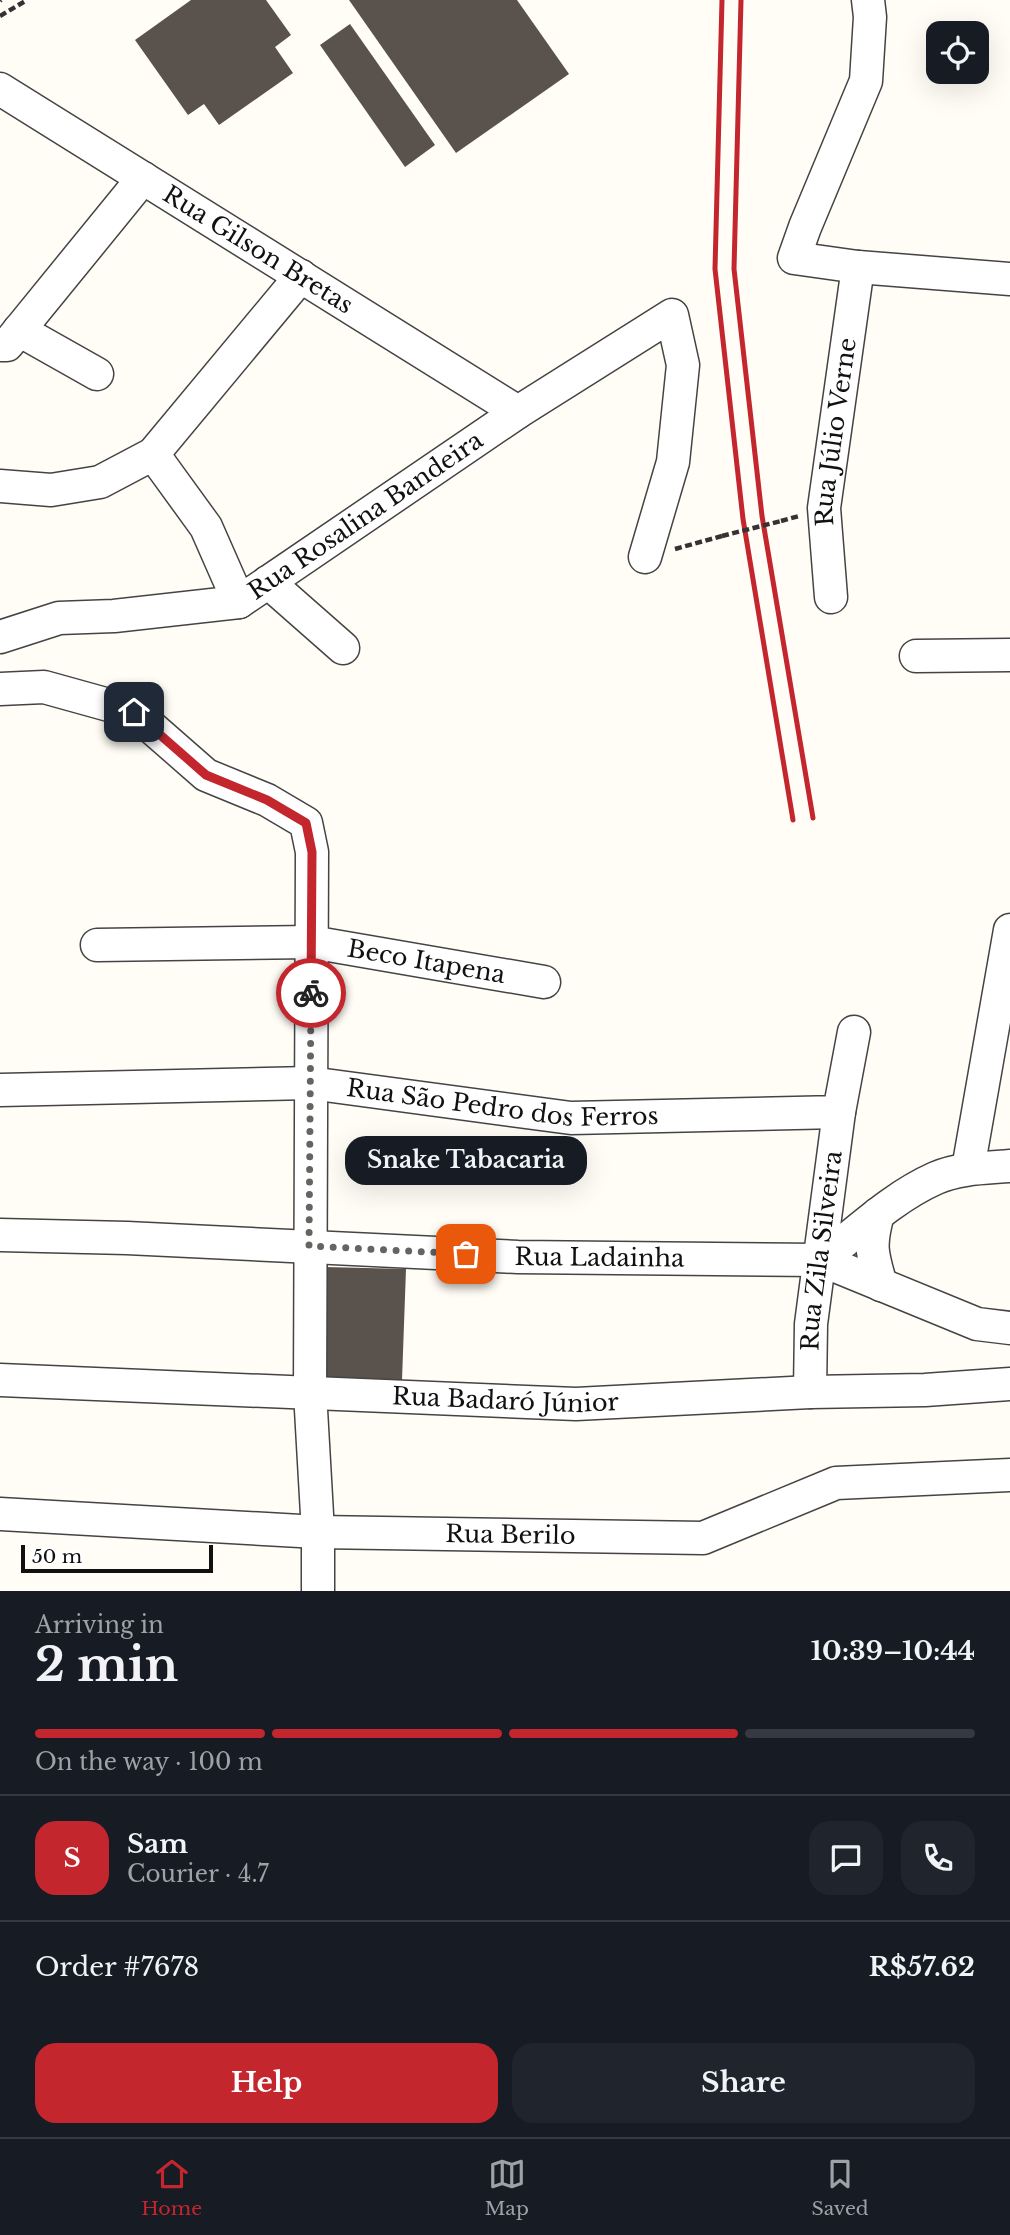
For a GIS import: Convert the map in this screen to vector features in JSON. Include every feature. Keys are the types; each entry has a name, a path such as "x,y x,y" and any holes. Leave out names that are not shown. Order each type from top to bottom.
{"street":[{"path":"868,0 870,17 866,81 804,227 794,258 859,267 1010,279"},
{"name":"Rua Gilson Bretas","path":"0,89 518,412"},
{"path":"97,374 10,337 143,178"},
{"name":"Rua Júlio Verne","path":"831,597 824,508 859,267"},
{"path":"0,486 51,490 100,482 153,454 301,276"},
{"name":"Rua Rosalina Bandeira","path":"0,636 59,618 114,616 239,602 518,412 672,315 682,365 673,462 645,557"},
{"path":"153,454 206,527 239,602"},
{"path":"268,582 343,648"},
{"path":"916,656 1010,655"},
{"path":"0,689 44,687 134,712 206,775 267,800 306,823 312,852 310,1391 318,1532 318,1591"},
{"path":"968,1169 1010,930"},
{"name":"Beco Itapena","path":"97,945 311,942 544,982"},
{"path":"839,1112 854,1032"},
{"name":"Rua São Pedro dos Ferros","path":"0,1090 310,1083 571,1118 839,1112"},
{"name":"Rua Zila Silveira","path":"810,1392 811,1324 839,1112"},
{"path":"1010,1166 968,1169 936,1178 878,1214 821,1260 977,1324 1010,1328"},
{"path":"878,1214 871,1238 881,1285"},
{"name":"Rua Ladainha","path":"0,1236 518,1256 821,1260"},
{"name":"Rua Badaró Júnior","path":"0,1380 576,1404 810,1392 925,1391 1010,1384"},
{"name":"Rua Berilo","path":"0,1514 318,1532 703,1538 836,1483 1010,1475"}],"path":[{"path":"0,16 27,0"},
{"path":"645,557 781,521"}],"building":[{"path":"191,0 266,0 291,35 275,47 293,73 219,125 204,104 188,115 135,40"},
{"path":"349,0 517,0 569,74 456,153"},
{"path":"350,24 435,145 405,167 320,45"},
{"path":"325,1267 406,1269 402,1380 323,1382"}],"railway":[{"path":"722,0 715,269 743,519 793,820"},
{"path":"741,0 734,269 762,516 813,818"}],"way so far":[{"path":"311,993 309,1246 466,1254"}],"place":[{"name":"Snake Tabacaria","path":"466,1254"}],"route":[{"path":"134,712 206,775 267,800 306,823 312,852 311,993"}]}
